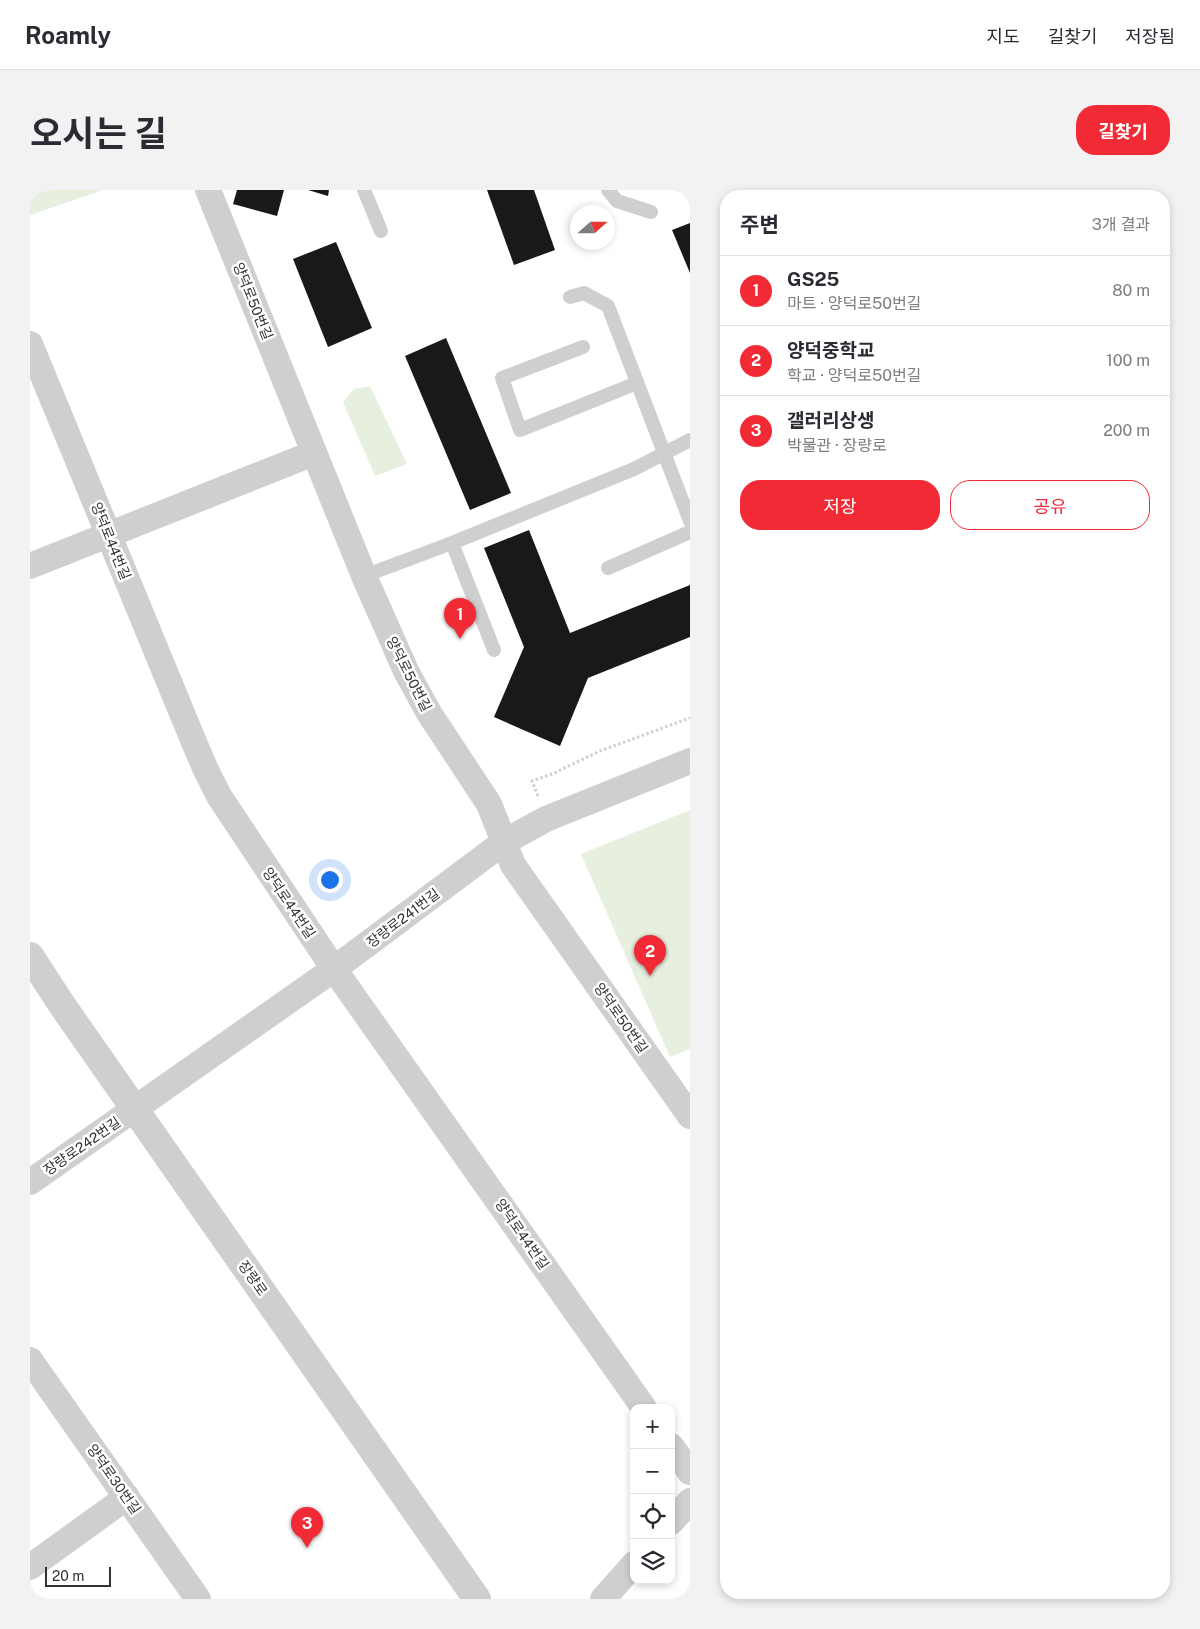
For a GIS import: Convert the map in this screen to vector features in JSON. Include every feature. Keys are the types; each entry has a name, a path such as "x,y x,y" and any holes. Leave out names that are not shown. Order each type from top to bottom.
{"street":[{"name":"양덕로50번길","path":"208,190 364,576 406,671 434,721 489,804 514,865 690,1116"},
{"name":"양덕로44번길","path":"30,344 204,768 219,796 334,969 641,1404"},
{"path":"30,566 314,453"},
{"name":"장량로241번길","path":"134,1109 334,969 504,842 546,819 690,761"},
{"name":"장량로","path":"30,956 134,1109 477,1599"},
{"name":"장량로242번길","path":"30,1182 134,1109"},
{"name":"양덕로30번길","path":"32,1368 198,1599"},
{"path":"673,1449 690,1472"},
{"path":"30,1567 127,1498"},
{"path":"675,1518 690,1501"},
{"path":"603,1599 630,1569"}],"lane":[{"path":"364,190 381,231"},
{"path":"608,190 617,201 652,212"},
{"path":"570,297 584,293 608,306 690,521"},
{"path":"583,347 502,378 520,430 637,383"},
{"path":"364,576 452,543 634,469 690,440"},
{"path":"608,568 690,532"},
{"path":"452,543 494,650"}],"path":[{"path":"546,819 532,781 552,774 600,751 690,718"}],"green space":[{"path":"30,190 103,190 30,215"},
{"path":"370,386 407,464 375,476 343,402 354,389"},
{"path":"690,810 690,1049 670,1057 581,854"}],"building":[{"path":"237,190 284,190 277,216 233,204"},
{"path":"308,190 329,190 328,196"},
{"path":"487,190 534,190 555,250 514,265"},
{"path":"690,223 690,273 672,230"},
{"path":"336,242 372,328 328,347 293,259"},
{"path":"446,338 511,493 470,510 405,356"},
{"path":"529,530 570,633 690,585 690,637 588,678 560,746 494,717 524,647 484,548"}],"place":[{"name":"GS25","path":"460,639"},
{"name":"양덕중학교","path":"650,976"},
{"name":"갤러리상생","path":"307,1548"}]}
